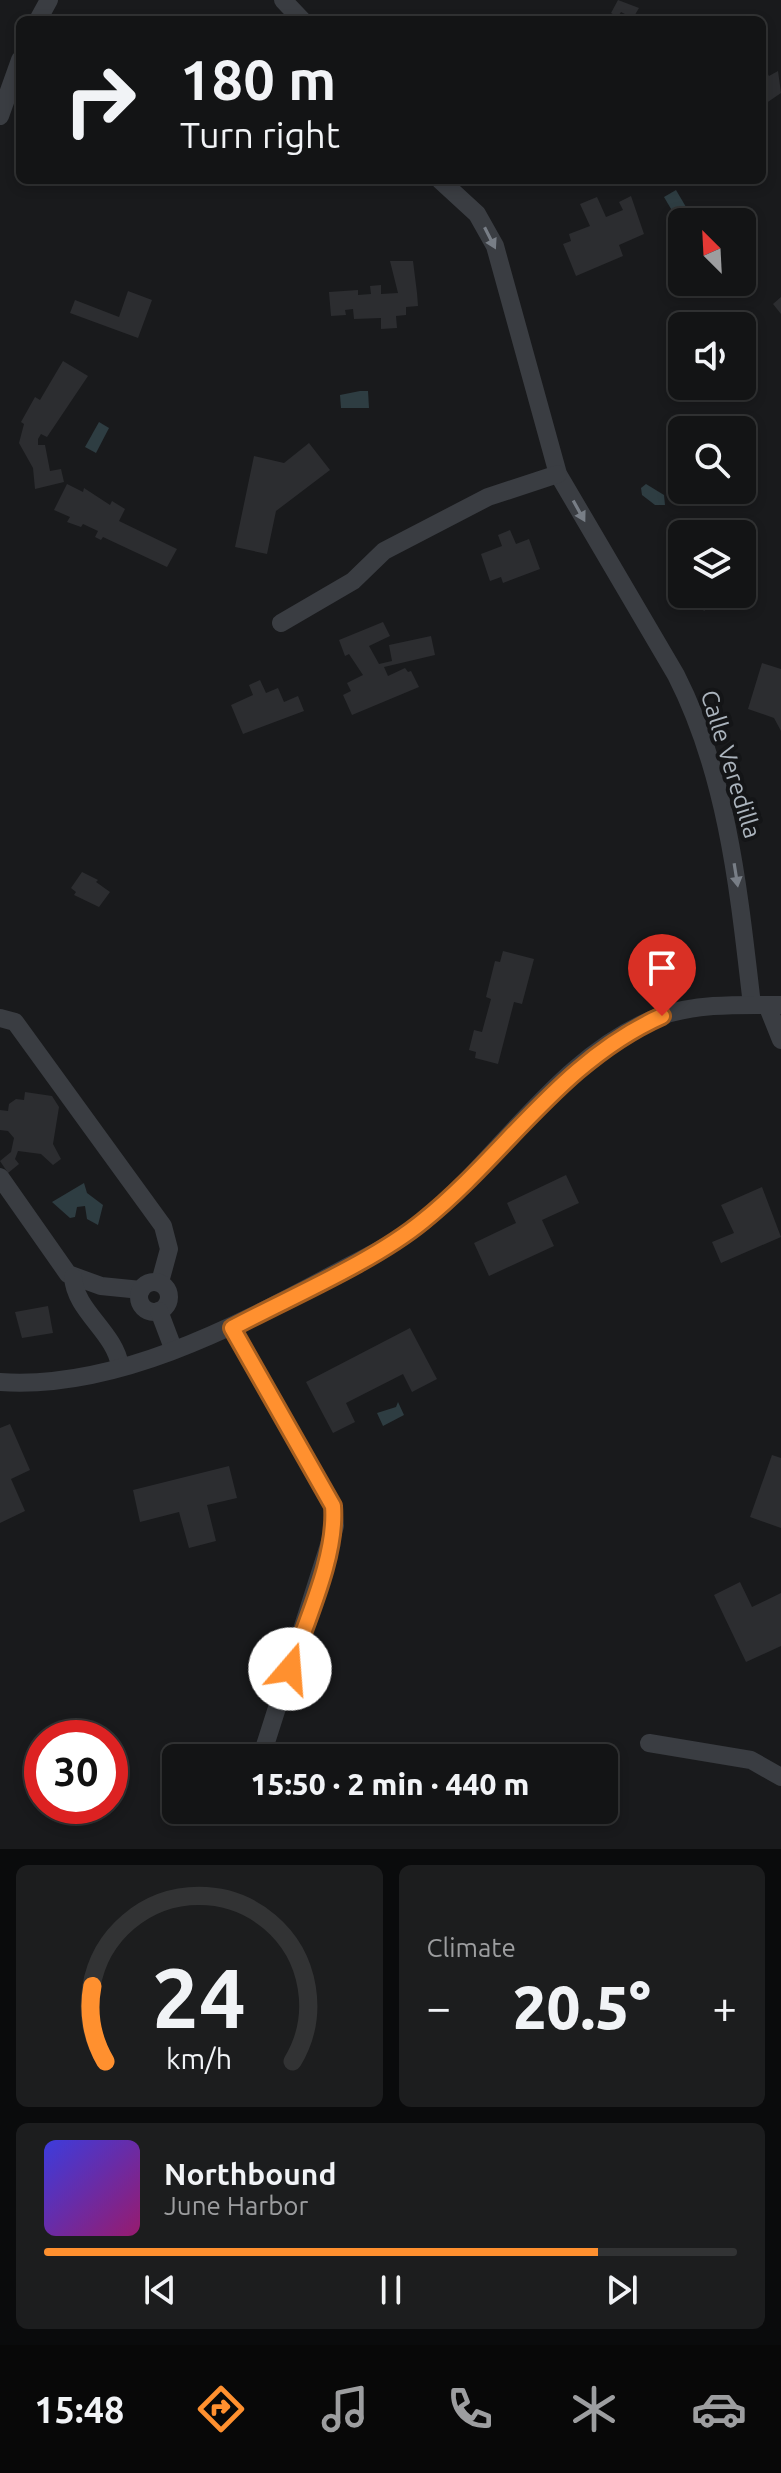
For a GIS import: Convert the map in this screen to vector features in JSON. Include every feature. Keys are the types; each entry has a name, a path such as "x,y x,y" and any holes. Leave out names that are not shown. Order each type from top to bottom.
{"street":[{"path":"283,0 298,16"},
{"path":"0,116 16,71"},
{"name":"Calle Veredilla","path":"444,184 477,214 495,246 540,419 558,474 676,675 691,708 727,824 767,1005 781,1040"},
{"path":"281,623 353,581 384,551 488,497 558,474"},
{"path":"0,1382 71,1381 232,1328 393,1242 424,1221 540,1102 626,1034 662,1016 692,1008 767,1005"},
{"path":"0,1018 15,1022 163,1226 169,1249 160,1282 170,1297 159,1311"},
{"path":"0,1177 61,1265 73,1277 81,1301 118,1354 120,1366"},
{"path":"73,1277 101,1286 141,1290 149,1283 160,1282"},
{"path":"141,1290 143,1306 159,1311"},
{"path":"159,1311 173,1348"},
{"path":"232,1328 333,1506 335,1526 265,1744"},
{"path":"649,1743 751,1760 781,1777"}],"shaded area":[{"path":"676,190 686,207 670,208 664,197"},
{"path":"368,391 369,408 341,408 340,395"},
{"path":"99,422 109,428 96,453 85,447"},
{"path":"646,484 664,495 665,505 655,505 642,495 641,488"},
{"path":"84,1183 87,1193 103,1205 98,1225 87,1219 85,1206 77,1207 75,1217 70,1218 52,1202"},
{"path":"398,1402 404,1415 383,1426 377,1413 396,1407"}],"building":[{"path":"618,0 639,8 634,16 611,13"},
{"path":"766,71 769,76 778,71 781,93 766,103"},
{"path":"631,196 644,234 619,245 623,256 576,276 563,244 571,241 569,234 590,226 580,204 597,197 606,217 623,210 619,202"},
{"path":"390,261 413,261 417,293 418,306 406,307 406,315 396,316 397,328 381,329 381,318 354,319 353,309 345,310 346,315 331,316 329,292 358,290 358,295 371,294 370,286 381,285 381,294 398,293"},
{"path":"128,291 152,300 138,338 70,313 75,300 119,317"},
{"path":"781,297 781,314 773,304"},
{"path":"63,361 88,376 47,437 41,434 38,439 38,445 45,445 50,471 61,469 64,482 35,489 33,468 19,443 24,424 21,422 35,397 40,400"},
{"path":"309,443 330,470 276,511 267,554 235,547 254,456 284,463"},
{"path":"67,484 83,492 84,488 110,505 112,501 125,509 119,521 177,549 167,567 103,537 101,540 95,537 98,531 83,524 81,527 67,522 70,517 54,510"},
{"path":"510,530 516,544 529,539 540,569 503,583 501,577 490,581 481,554 502,546 498,535"},
{"path":"383,622 390,636 369,646 379,664 392,661 389,645 431,636 435,655 384,667 388,676 405,668 411,671 419,687 352,715 343,695 351,691 347,683 363,675 349,654 345,656 339,640"},
{"path":"762,663 781,669 781,731 774,718 748,709"},
{"path":"260,680 266,693 278,688 284,702 298,696 304,711 243,734 231,705 253,695 249,685"},
{"path":"82,872 98,880 96,882 110,892 99,907 74,895 76,892 71,888"},
{"path":"503,951 534,959 522,1004 514,1002 498,1064 475,1058 476,1052 469,1050 474,1030 482,1032 491,999 486,997 495,961 500,962"},
{"path":"25,1092 52,1096 59,1107 53,1144 61,1159 53,1165 41,1154 18,1151 15,1159 19,1164 8,1173 0,1161 11,1152 14,1138 8,1131 0,1130 0,1110 8,1111 9,1104 16,1099 24,1100"},
{"path":"566,1175 579,1203 542,1220 554,1246 489,1276 474,1243 516,1223 507,1203"},
{"path":"762,1187 781,1237 721,1263 712,1242 734,1233 721,1205"},
{"path":"48,1306 53,1333 22,1338 15,1312"},
{"path":"410,1328 437,1379 412,1392 403,1374 346,1403 355,1422 333,1433 306,1382"},
{"path":"10,1424 30,1470 11,1479 25,1511 0,1523 0,1428"},
{"path":"772,1455 781,1458 781,1528 750,1517"},
{"path":"229,1466 237,1498 207,1505 216,1541 189,1548 179,1512 140,1522 133,1490"},
{"path":"740,1582 752,1607 781,1593 781,1646 746,1662 714,1595"}],"route":[{"path":"290,1669 329,1550 335,1526 333,1506 232,1328 393,1242 424,1221 540,1102 595,1055 626,1034 662,1016"}]}
